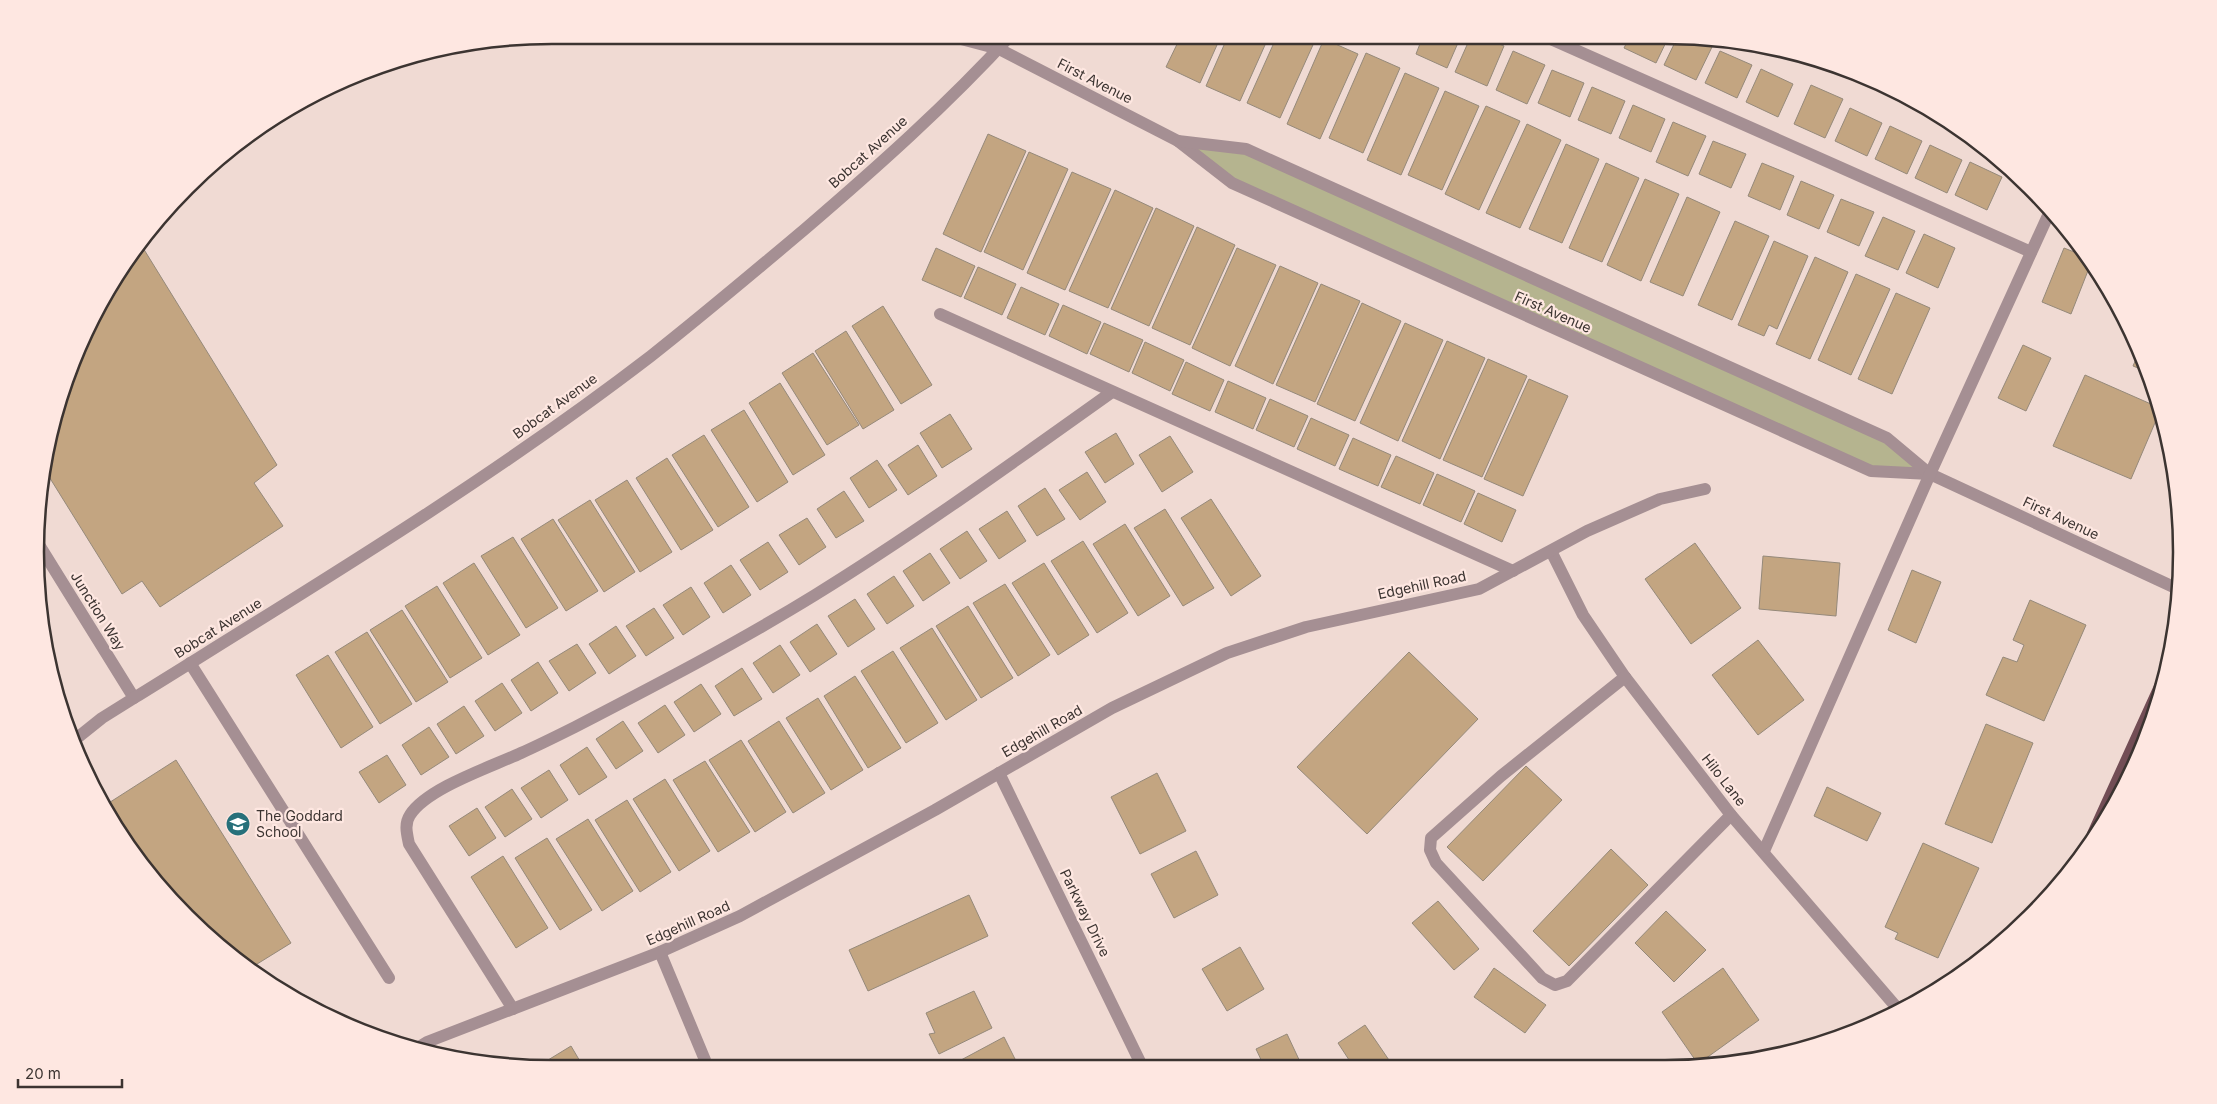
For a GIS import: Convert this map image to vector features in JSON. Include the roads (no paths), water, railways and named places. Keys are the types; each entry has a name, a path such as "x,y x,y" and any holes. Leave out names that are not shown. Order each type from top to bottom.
{"main road":[{"path":"2109,799 2142,725"}],"street":[{"name":"First Avenue","path":"983,44 999,48 1178,141 1232,184 1871,471 1930,474"},
{"path":"997,44 999,48"},
{"name":"Bobcat Avenue","path":"79,737 102,718 386,541 518,452 650,356 891,155 1003,44"},
{"path":"1562,44 2031,252"},
{"name":"First Avenue","path":"1178,141 1246,149 1887,438 1930,474 2172,586"},
{"path":"1764,852 1930,474 2047,217"},
{"path":"940,314 1513,571"},
{"path":"513,1009 422,868 409,844 406,826 408,816 416,807 429,795 534,748 703,661 816,594 958,501 1112,392"},
{"name":"Edgehill Road","path":"423,1044 660,952 740,916 935,810 1112,708 1227,653 1306,627 1478,589 1587,531 1660,499 1704,489"},
{"name":"Hilo Lane","path":"1551,551 1583,615 1626,677 1731,815 1895,1005"},
{"name":"Junction Way","path":"44,553 134,698"},
{"path":"190,663 389,978"},
{"path":"1626,677 1501,776 1431,838 1430,850 1436,863 1542,978 1555,985 1566,981 1731,815"},
{"name":"Parkway Drive","path":"999,773 1139,1060"},
{"path":"660,952 705,1060"}],"place":[{"name":"The Goddard School","path":"238,824"}]}
